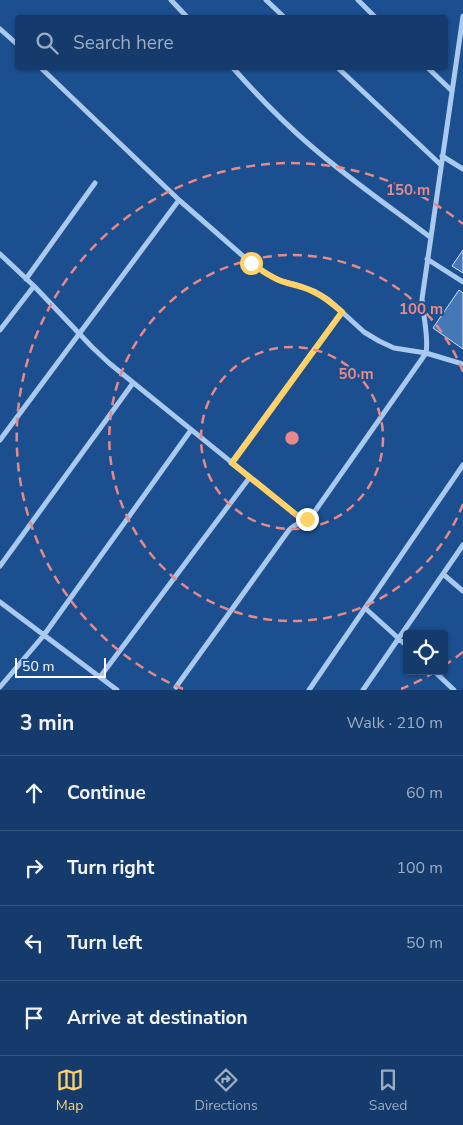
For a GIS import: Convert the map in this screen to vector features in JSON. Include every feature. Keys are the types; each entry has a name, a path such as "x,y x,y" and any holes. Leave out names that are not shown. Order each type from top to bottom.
{"street":[{"path":"171,0 185,15"},
{"path":"266,0 282,15"},
{"path":"358,0 373,15"},
{"path":"176,687 289,530 313,514 426,353 427,340 422,299 463,16"},
{"path":"0,29 15,43"},
{"path":"42,70 179,200 265,273 281,281 314,292 329,300 364,332 379,342 394,348 426,353 463,364"},
{"path":"235,70 310,145 430,237"},
{"path":"340,70 441,165"},
{"path":"430,70 452,91"},
{"path":"442,156 463,169"},
{"path":"26,279 96,182"},
{"path":"0,440 2,432 80,334 179,200"},
{"path":"0,254 34,286 92,347 133,383 304,521"},
{"path":"427,259 463,282"},
{"path":"0,330 34,286"},
{"path":"232,463 342,312"},
{"path":"0,566 133,383"},
{"path":"0,687 44,635 191,430"},
{"path":"309,690 463,465"},
{"path":"100,677 250,478"},
{"path":"363,690 463,545"},
{"path":"443,574 463,591"},
{"path":"0,602 117,690"},
{"path":"365,608 403,642"},
{"path":"438,675 454,690"},
{"path":"106,690 110,684"}],"building":[{"path":"463,250 463,273 452,266"},
{"path":"459,290 463,293 463,349 433,328"}],"route":[{"path":"251,263 281,281 297,285 329,300 342,312 232,463 304,521 307,519"}]}
